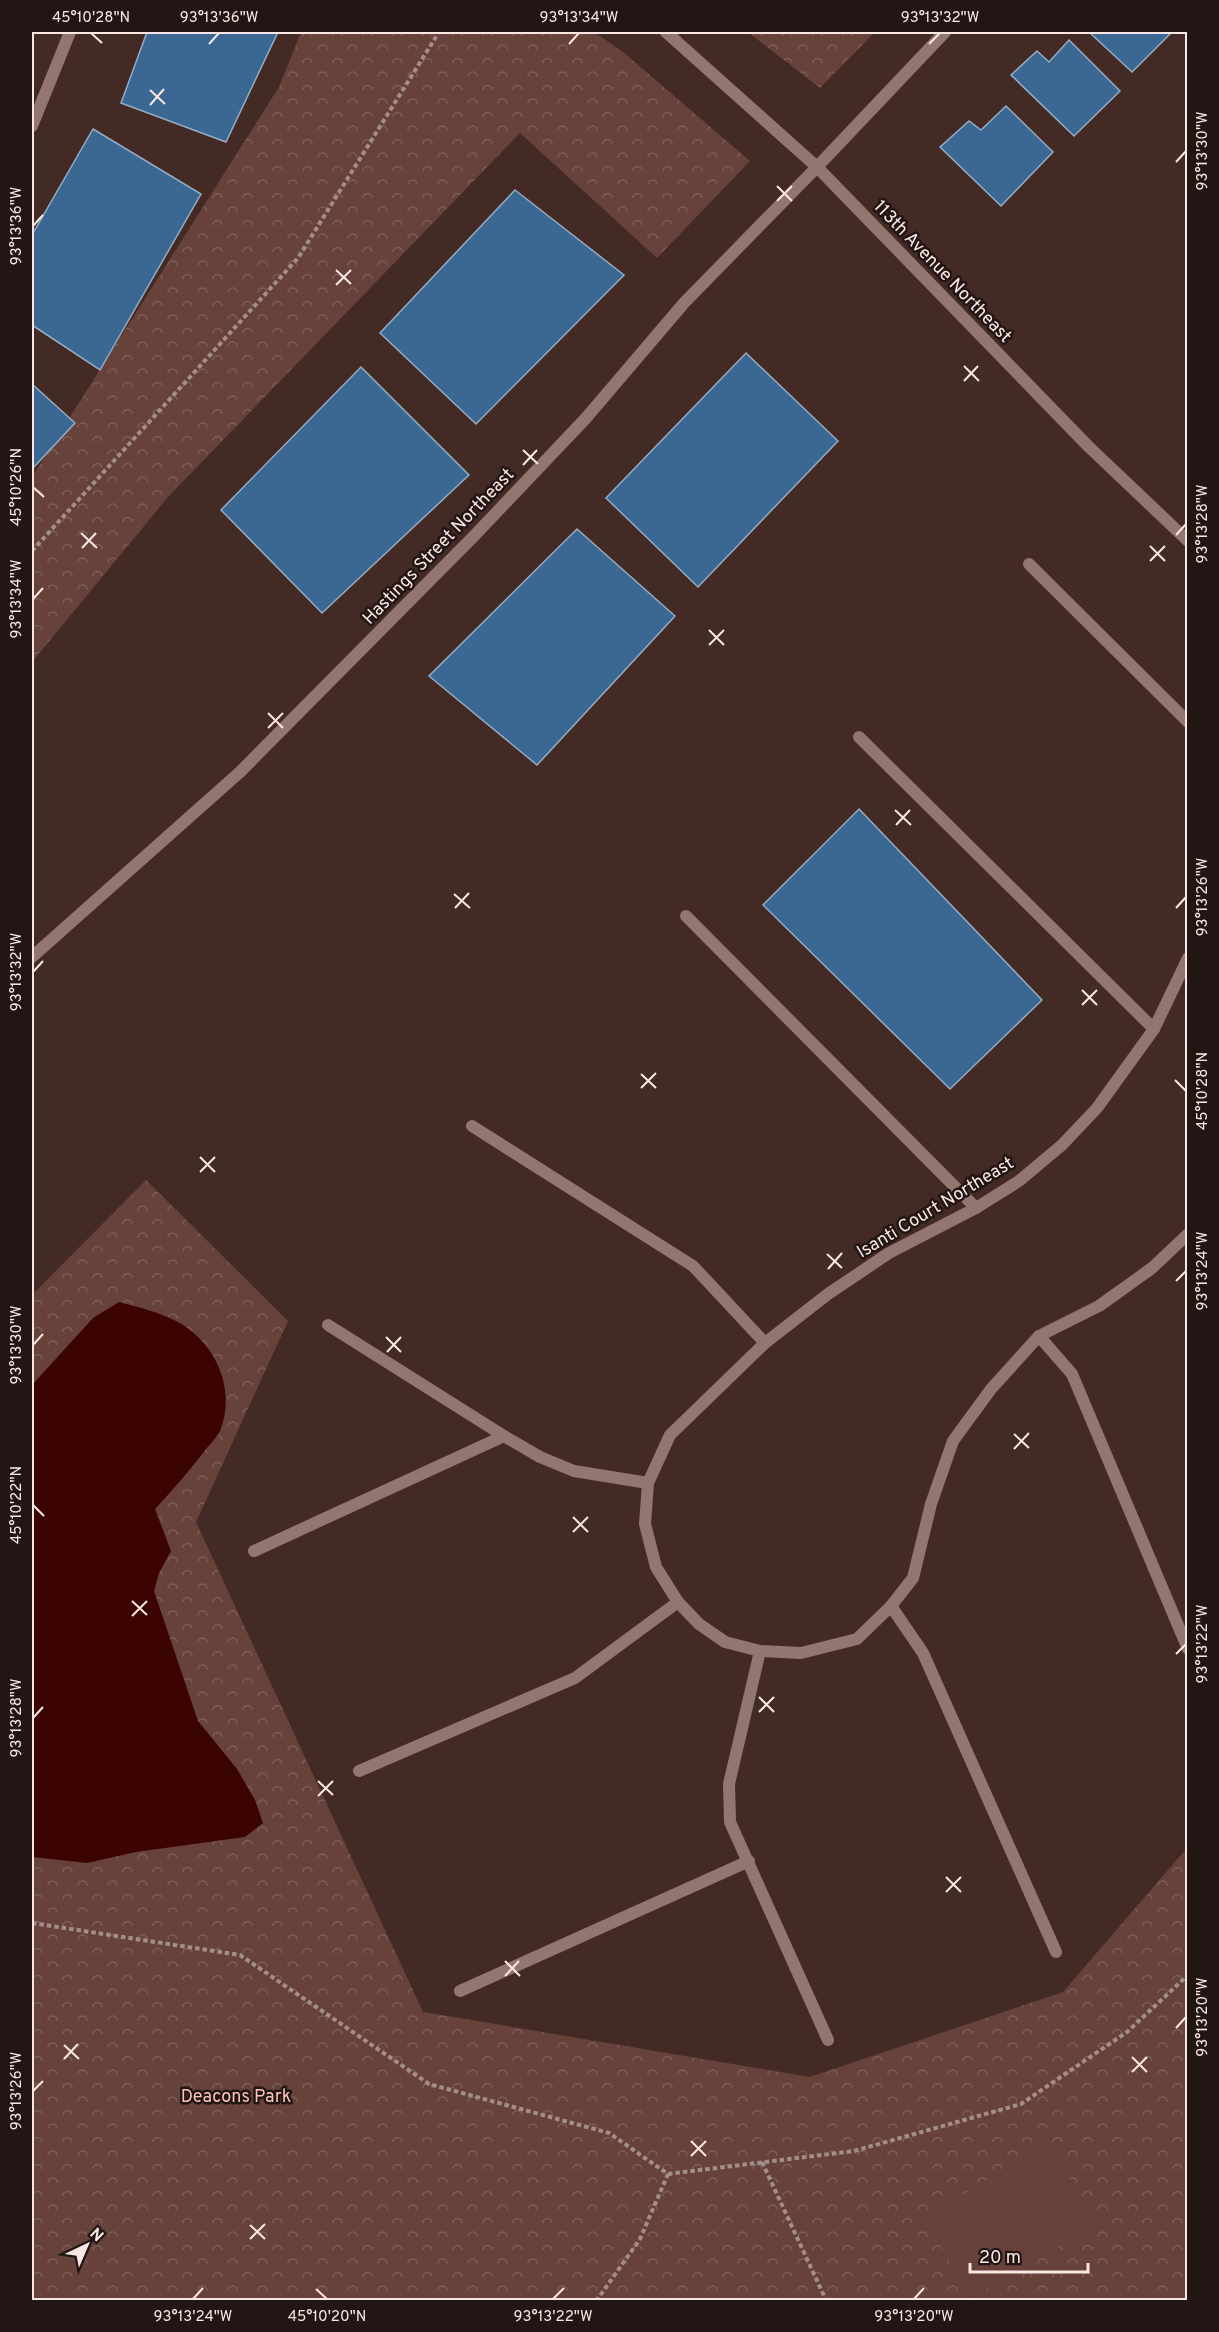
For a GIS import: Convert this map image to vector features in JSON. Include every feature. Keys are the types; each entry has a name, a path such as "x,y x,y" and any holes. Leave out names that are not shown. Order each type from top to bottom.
{"street":[{"path":"32,126 70,32"},
{"name":"113th Avenue Northeast","path":"666,32 817,167 1088,446 1188,541"},
{"name":"Hastings Street Northeast","path":"32,957 240,772 474,536 586,418 684,303 945,32"},
{"path":"1029,564 1188,722"},
{"path":"859,737 1154,1029"},
{"path":"686,916 976,1208"},
{"name":"Isanti Court Northeast","path":"1188,958 1154,1029 1097,1108 1062,1144 1019,1181 976,1208 888,1253 828,1294 765,1343 670,1435 648,1483 645,1524 656,1567 678,1602 699,1624 725,1642 760,1651 801,1653 857,1639 891,1606 913,1578 931,1504 953,1441 991,1389 1040,1336 1099,1306 1152,1268 1188,1234"},
{"path":"472,1126 693,1266 765,1343"},
{"path":"328,1325 540,1457 574,1471 648,1483"},
{"path":"1040,1336 1072,1374 1188,1649"},
{"path":"254,1551 504,1436"},
{"path":"359,1771 576,1678 678,1602"},
{"path":"891,1606 923,1653 1056,1952"},
{"path":"760,1651 729,1784 730,1822 828,2040"},
{"path":"460,1990 749,1861"}],"path":[{"path":"32,551 298,258 439,32"},
{"path":"32,1923 240,1955 429,2084 609,2133 668,2174 854,2151 1022,2104 1127,2032 1188,1975"},
{"path":"762,2162 826,2301"},
{"path":"597,2301 640,2239 668,2174"}],"green space":[{"path":"301,32 594,32 623,52 750,161 657,258 520,133 168,497 32,662 32,477 279,87"},
{"path":"748,32 875,32 820,88"},
{"name":"Deacons Park","path":"146,1180 288,1321 196,1522 423,2012 810,2077 1063,1992 1187,1848 1187,2300 32,2300 32,1295"},
{"path":"1049,2143 1097,2224 971,2298 924,2218"}],"shaded area":[{"path":"119,1302 162,1315 190,1330 212,1354 224,1383 225,1415 220,1431 155,1509 171,1551 159,1573 154,1591 198,1721 237,1769 255,1800 263,1823 245,1837 136,1852 87,1863 32,1857 32,1385 93,1318"}],"building":[{"path":"147,32 278,32 226,142 121,103"},
{"path":"1089,32 1172,32 1132,72"},
{"path":"1069,40 1120,91 1074,136 1011,75 1037,51 1049,62"},
{"path":"1006,106 1053,152 1001,206 940,147 969,121 981,130"},
{"path":"93,129 201,194 100,370 32,325 32,235"},
{"path":"515,190 624,275 476,424 380,333"},
{"path":"746,353 838,441 698,587 606,498"},
{"path":"361,367 469,475 322,613 221,510"},
{"path":"32,384 75,423 32,469"},
{"path":"577,529 675,616 537,765 429,676"},
{"path":"859,809 1042,1000 950,1089 763,905"}]}
